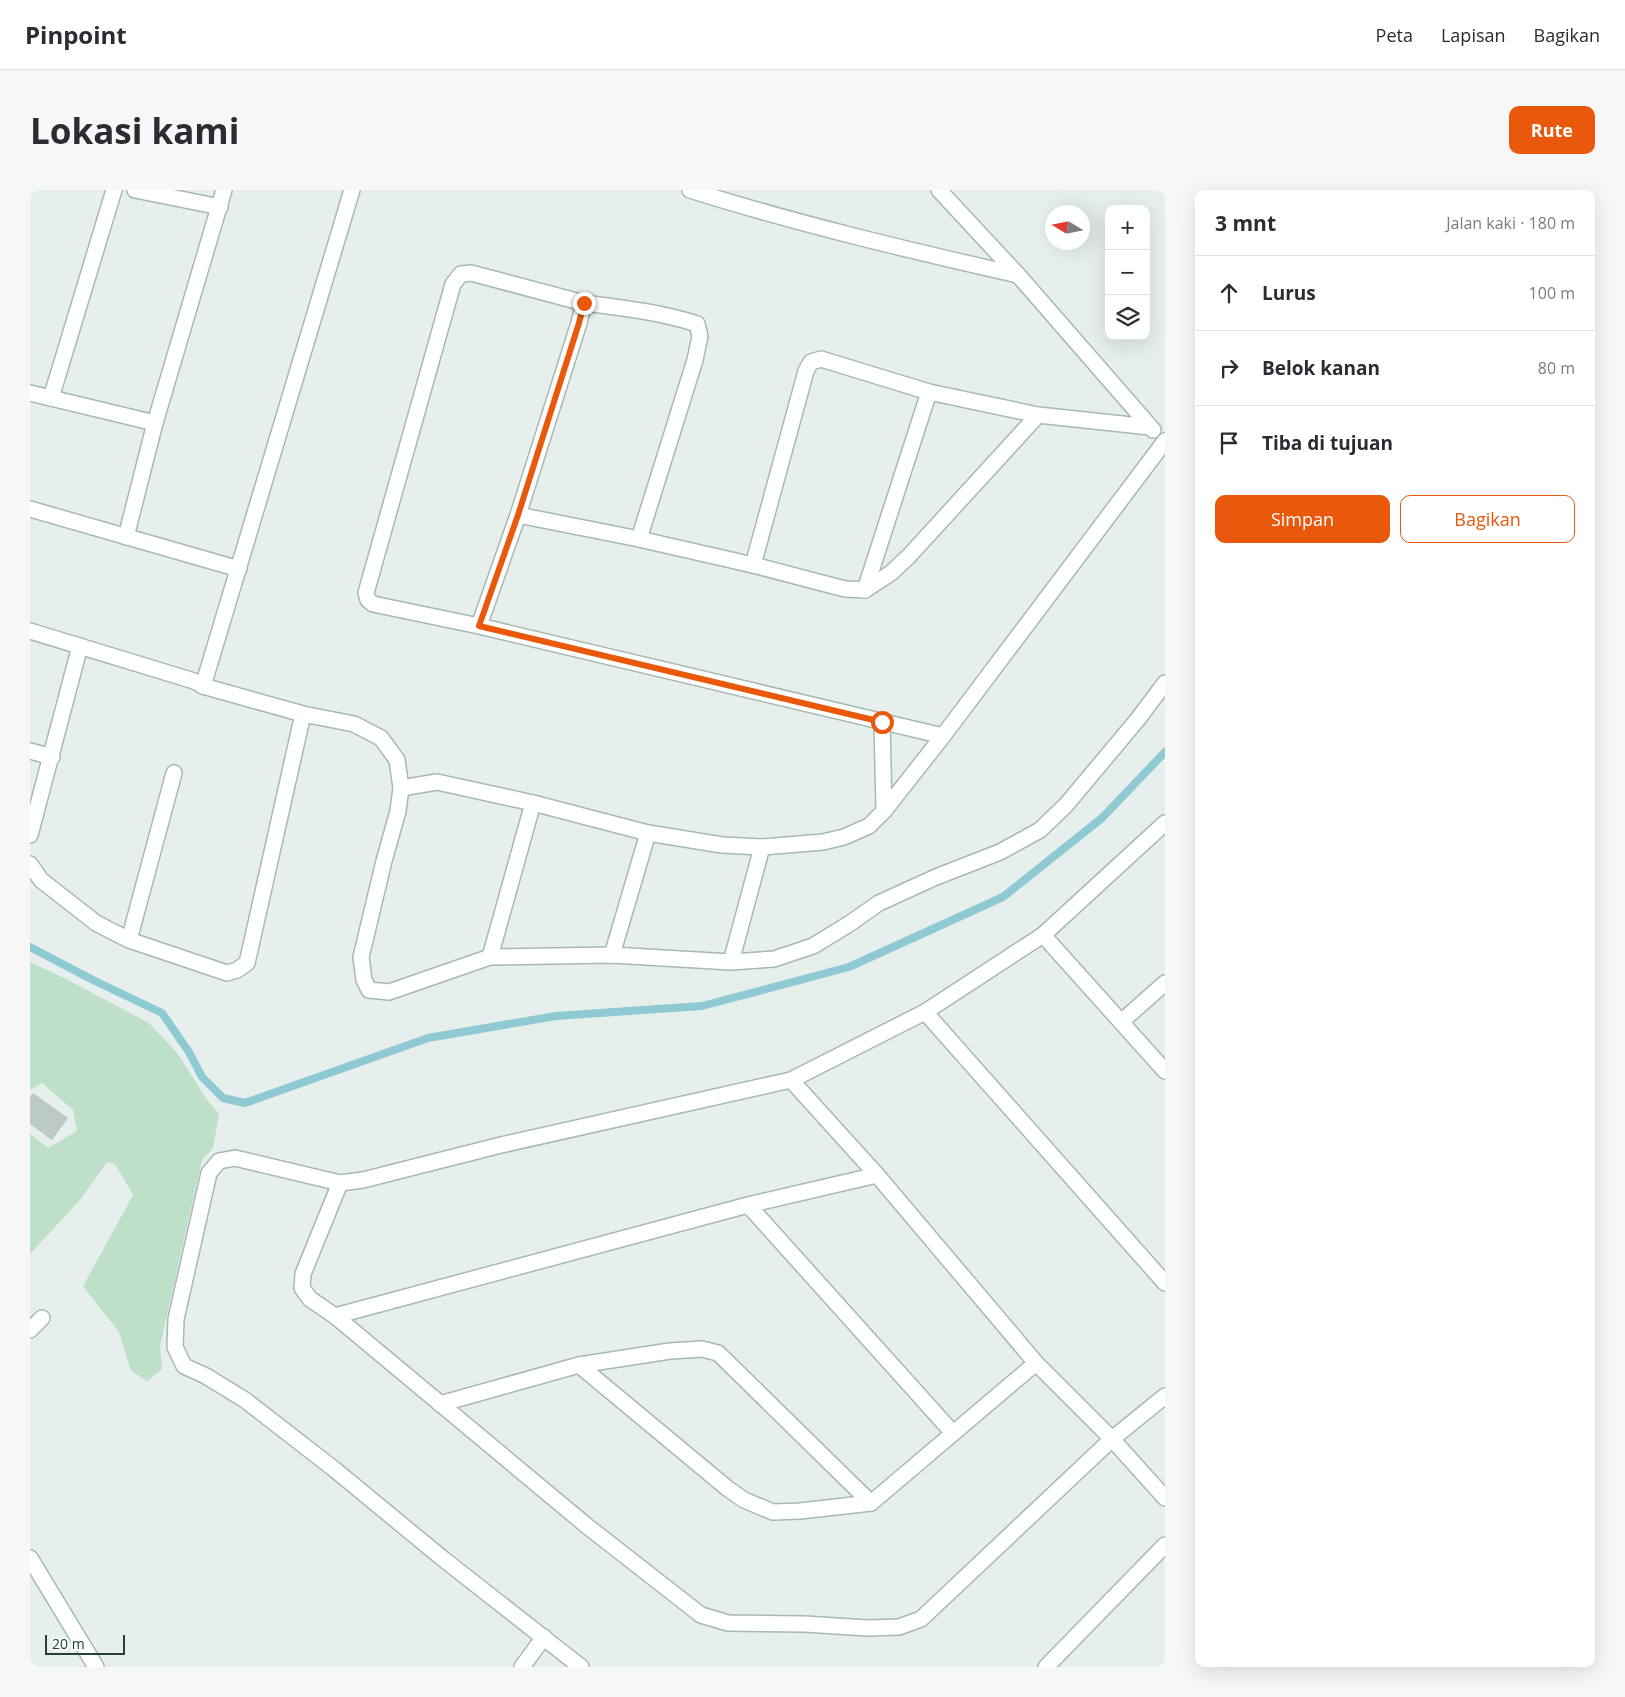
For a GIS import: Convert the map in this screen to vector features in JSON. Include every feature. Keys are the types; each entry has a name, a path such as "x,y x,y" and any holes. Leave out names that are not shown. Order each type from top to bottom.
{"street":[{"path":"51,398 114,190"},
{"path":"135,190 220,207"},
{"path":"126,537 156,424 224,190"},
{"path":"203,686 352,190"},
{"path":"690,190 753,210 887,245 1018,275"},
{"path":"401,788 437,782 533,803 648,833 722,845 762,848 822,842 844,837 870,826 884,811 943,736 1165,441 1150,427 1018,275 939,190"},
{"path":"640,539 695,360 700,336 697,324 656,312 584,303 471,273 461,274 453,284 366,593 368,600 373,604 479,626 943,736"},
{"path":"479,626 518,515 584,303"},
{"path":"753,565 806,371 811,362 821,359 929,392 1038,415 1150,427"},
{"path":"865,590 929,392"},
{"path":"30,393 156,424"},
{"path":"518,515 640,539 753,565 844,589 865,590 891,573 909,556 1038,415"},
{"path":"30,508 239,569"},
{"path":"30,631 194,681 203,686 303,714 354,724 381,738 397,760 401,788 398,811 361,957 364,980 370,990 389,992 490,957 612,955 731,962 774,959 813,946 850,924 879,903 936,877 1000,852 1040,830 1066,805 1138,719 1165,683"},
{"path":"30,835 80,646"},
{"path":"30,864 41,880 96,924 129,940 226,973 237,970 247,963 303,714"},
{"path":"882,722 884,811"},
{"path":"30,751 52,757"},
{"path":"129,940 174,773"},
{"path":"490,957 533,803"},
{"path":"581,1667 252,1405 206,1376 184,1366 174,1347 176,1319 209,1173 220,1161 235,1158 340,1183 363,1180 501,1145 791,1080 925,1012 1043,935 1165,822"},
{"path":"612,955 648,833"},
{"path":"731,962 762,848"},
{"path":"1043,935 1165,1072"},
{"path":"1121,1022 1165,983"},
{"path":"925,1012 1165,1283"},
{"path":"791,1080 877,1175 1036,1363 1112,1439 1165,1498"},
{"path":"335,1316 748,1206 877,1175"},
{"path":"340,1183 303,1274 302,1288 310,1300 335,1316 587,1526 682,1601 701,1615 728,1623 805,1624 867,1628 899,1627 921,1618 1112,1439 1165,1396"},
{"path":"748,1206 953,1433"},
{"path":"30,1330 42,1318"},
{"path":"440,1404 579,1365 670,1351 702,1349 718,1353 871,1503"},
{"path":"579,1365 727,1488 744,1500 773,1512 871,1503 1036,1363"},
{"path":"1046,1667 1165,1545"},
{"path":"30,1558 96,1667"},
{"path":"522,1667 544,1637"}],"green space":[{"path":"30,962 149,1023 177,1053 208,1101 219,1114 213,1148 202,1160 160,1346 162,1369 147,1381 131,1371 119,1332 83,1286 133,1195 115,1164 107,1162 80,1200 30,1254 30,1134 48,1148 77,1131 73,1110 42,1083 30,1090"}],"building":[{"path":"33,1093 68,1118 52,1140 30,1124 30,1097"}],"waterway":[{"path":"30,947 162,1013 189,1052 202,1077 223,1098 245,1103 428,1038 556,1016 702,1006 849,967 1003,897 1102,818 1165,752"}],"route":[{"path":"584,303 518,515 479,626 882,722"}]}
